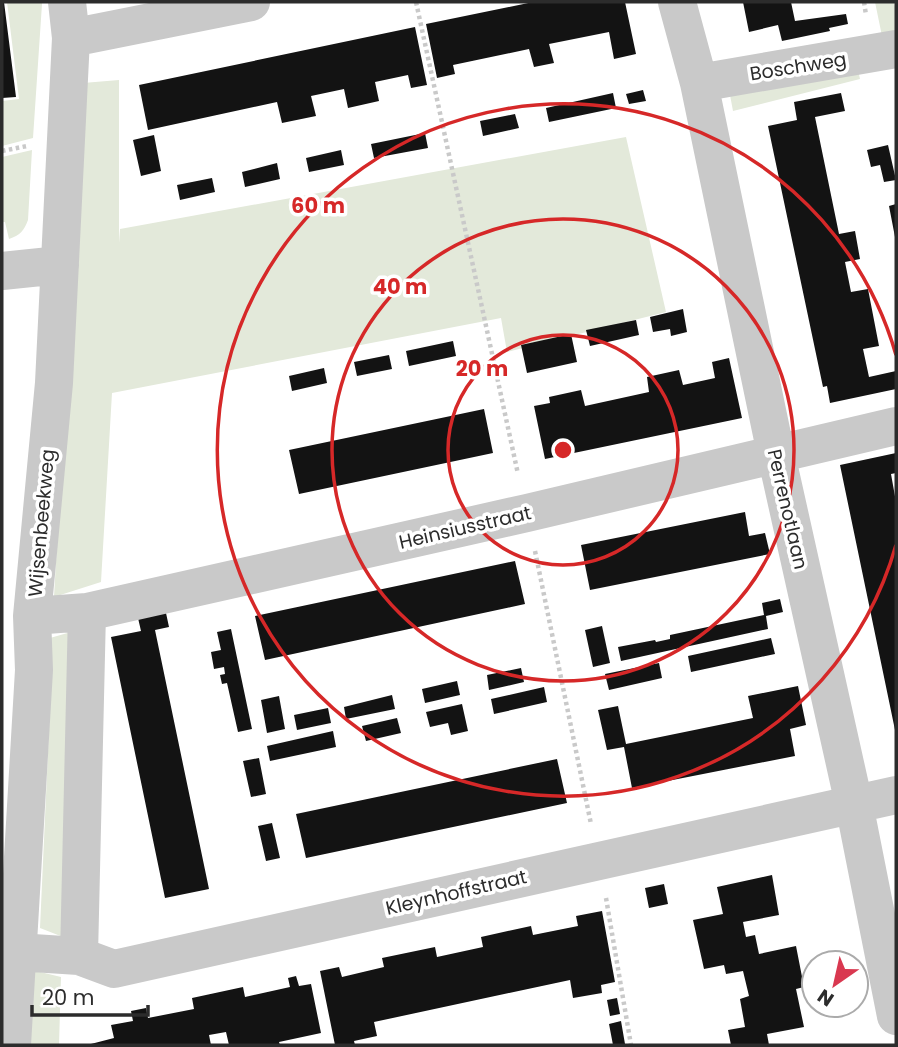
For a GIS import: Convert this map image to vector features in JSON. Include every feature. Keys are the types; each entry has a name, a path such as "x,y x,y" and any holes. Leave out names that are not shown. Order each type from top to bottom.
{"street":[{"path":"69,20 251,2"},
{"name":"Perrenotlaan","path":"677,2 699,83 776,454 854,804 896,1016"},
{"name":"Wijsenbeekweg","path":"12,1045 34,670 32,616 54,383 69,20"},
{"name":"Boschweg","path":"699,83 896,49"},
{"path":"2,271 60,265"},
{"name":"Heinsiusstraat","path":"32,616 87,612 527,513 896,426"},
{"path":"79,956 87,612"},
{"name":"Kleynhoffstraat","path":"17,952 79,956 114,969 896,795"}],"green space":[{"path":"7,2 42,4 33,138 2,146 2,101 19,99"},
{"path":"875,2 894,2 896,38 883,41"},
{"path":"857,66 860,79 733,111 730,95"},
{"path":"119,80 119,243 120,229 626,137 666,312 507,352 501,318 112,393 101,582 54,597 83,83"},
{"path":"32,150 28,220 21,232 9,239 5,222 2,222 2,157"},
{"path":"71,632 63,937 40,928 51,686 50,638"},
{"path":"32,970 61,977 59,1045 29,1045"}],"building":[{"path":"4,2 16,97 2,98"},
{"path":"533,2 625,2 636,54 614,59 609,32 549,44 554,63 534,67 529,49 453,65 455,74 437,78 426,24"},
{"path":"743,2 791,2 795,21 846,14 848,24 829,28 830,31 782,41 778,25 749,32"},
{"path":"415,27 427,85 411,88 408,75 375,82 379,101 348,108 344,89 311,96 316,116 282,123 277,102 148,130 139,85"},
{"path":"643,90 646,101 629,104 626,94"},
{"path":"613,93 616,108 549,122 546,108"},
{"path":"841,93 845,111 815,117 839,234 855,231 860,259 845,262 851,292 868,289 879,346 863,349 869,377 896,371 896,389 830,403 827,386 823,387 768,126 797,120 794,102"},
{"path":"515,114 519,128 483,136 480,121"},
{"path":"425,133 428,148 374,158 371,144"},
{"path":"154,135 161,171 141,176 133,140"},
{"path":"888,145 896,180 884,182 880,165 871,167 867,150"},
{"path":"341,150 344,165 309,172 306,158"},
{"path":"277,163 280,179 245,187 242,172"},
{"path":"212,178 215,192 180,200 177,185"},
{"path":"896,204 896,237 895,237 889,206"},
{"path":"683,309 687,332 671,336 670,329 653,332 650,317"},
{"path":"636,320 639,335 590,346 586,330"},
{"path":"571,334 577,362 527,373 521,345"},
{"path":"453,341 456,356 409,366 406,351"},
{"path":"389,355 392,369 357,376 354,362"},
{"path":"729,358 742,418 545,459 534,406 550,403 549,397 581,390 585,406 649,392 647,377 679,370 683,385 715,378 712,362"},
{"path":"324,368 327,383 292,391 289,376"},
{"path":"484,409 493,453 299,494 289,450"},
{"path":"896,453 896,473 891,474 896,502 895,730 840,465"},
{"path":"745,512 749,536 765,533 770,554 590,590 581,545"},
{"path":"515,561 525,604 265,660 255,616"},
{"path":"780,599 783,612 766,616 768,629 621,661 618,647 670,639 670,635 764,615 762,603"},
{"path":"166,613 169,627 155,630 209,889 165,898 111,637 141,631 138,618"},
{"path":"602,626 610,663 593,667 585,630"},
{"path":"231,629 252,729 238,732 227,683 222,684 220,675 225,674 224,667 214,669 211,652 221,650 217,632"},
{"path":"771,638 775,654 691,672 688,656"},
{"path":"659,663 662,678 609,690 605,674"},
{"path":"521,668 524,682 489,690 487,675"},
{"path":"457,681 460,695 425,703 422,689"},
{"path":"798,686 806,725 790,729 795,756 632,788 624,747 607,750 598,710 618,706 626,744 753,718 748,696"},
{"path":"544,687 547,702 494,714 491,699"},
{"path":"392,695 395,709 346,719 344,707"},
{"path":"279,696 285,729 267,733 261,700"},
{"path":"462,704 468,731 451,735 448,723 430,727 426,712"},
{"path":"328,708 331,723 297,730 294,715"},
{"path":"397,718 401,733 366,741 362,726"},
{"path":"333,731 336,747 270,761 267,746"},
{"path":"259,758 266,794 251,797 243,761"},
{"path":"557,759 567,803 306,858 296,814"},
{"path":"272,823 280,858 266,861 258,826"},
{"path":"772,875 779,915 743,922 746,937 755,935 759,954 796,946 800,988 796,989 800,1019 804,1027 767,1034 769,1045 731,1045 728,1030 745,1027 740,999 749,996 743,971 726,974 724,965 704,969 693,920 723,914 717,887"},
{"path":"664,884 668,904 649,908 645,888"},
{"path":"602,911 615,982 601,985 602,993 573,998 570,980 374,1022 377,1036 354,1041 355,1045 335,1045 320,971 339,967 342,977 384,967 382,958 435,947 437,957 483,947 481,937 531,926 533,935 578,926 576,916"},
{"path":"296,976 299,986 311,984 321,1033 279,1042 280,1045 229,1045 226,1032 209,1035 211,1045 87,1045 114,1038 111,1025 133,1021 131,1011 146,1008 148,1018 194,1009 192,998 243,987 245,997 290,987 288,978"},
{"path":"617,998 620,1014 610,1016 607,1000"},
{"path":"621,1021 625,1044 613,1045 609,1024"}]}
